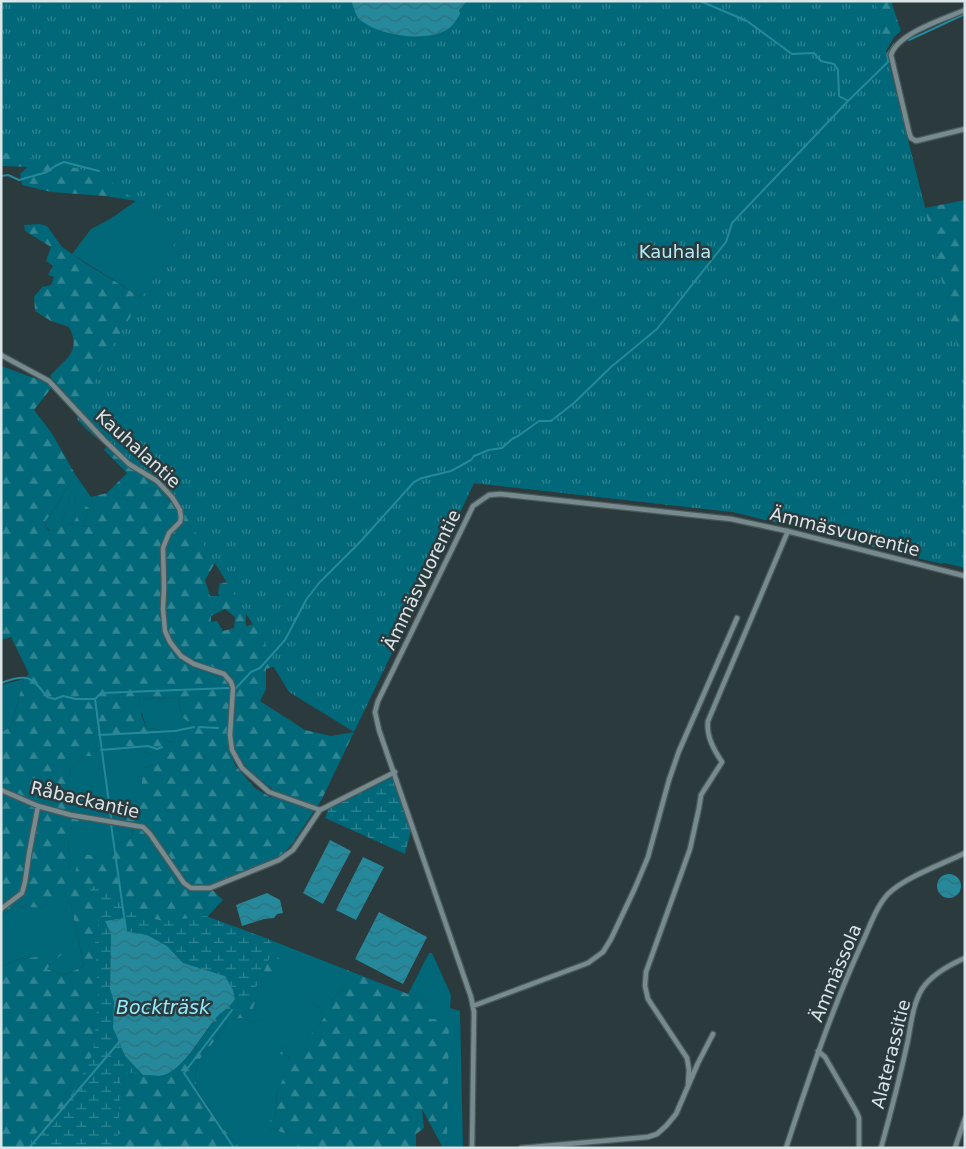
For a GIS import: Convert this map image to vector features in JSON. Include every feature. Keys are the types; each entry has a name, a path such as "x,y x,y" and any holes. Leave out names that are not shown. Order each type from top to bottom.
{"street":[{"path":"965,10 907,36 895,46 891,55 904,115 912,138 916,141 965,129"},
{"name":"Kauhalantie","path":"1,355 49,381 104,440 130,464 157,481 172,497 181,514 180,522 169,532 163,548 163,619 165,631 170,642 184,658 194,664 224,674 231,682 233,688 230,735 232,750 242,768 269,792 320,810"},
{"name":"Ämmäsvuorentie","path":"472,1148 473,1006 462,966 379,730 375,712 378,700 474,506 489,495 500,494 731,519 788,531 965,576"},
{"path":"688,1086 690,1070 687,1058 648,999 645,986 646,972 690,849 701,795 722,762 707,730 708,721 788,531"},
{"path":"473,1006 588,963 603,952 611,939 648,857 679,751 737,618"},
{"name":"Råbackantie","path":"1,790 38,806 86,818 143,827 188,888 204,889 216,886 289,854 320,810 395,772"},
{"path":"1,909 22,894 38,806"},
{"name":"Ämmässola","path":"786,1148 818,1051 846,978 879,906 888,894 902,883 965,853"},
{"name":"Alaterassitie","path":"880,1148 895,1097 916,1003 923,988 935,975 949,965 965,958"},
{"path":"521,1148 648,1137 657,1134 676,1114 713,1034"},
{"path":"818,1051 825,1056 856,1110 859,1118 859,1148"},
{"path":"955,1148 965,1118"}],"green space":[{"name":"Kauhala","path":"1,1 351,1 359,19 367,25 402,36 427,36 439,33 452,26 460,14 459,10 467,1 689,1 714,15 746,23 759,35 772,35 777,34 770,22 746,1 891,1 901,31 894,37 886,51 925,208 965,200 965,551 956,543 943,549 946,558 942,564 848,541 845,519 837,514 832,515 825,535 812,531 808,525 787,523 786,525 733,512 474,483 391,655 384,652 387,632 386,618 371,597 369,587 392,615 392,605 380,589 380,572 374,567 370,567 361,569 349,577 339,589 337,595 340,614 348,627 350,609 353,602 364,593 368,603 367,611 359,613 358,624 346,638 347,651 340,654 331,645 328,639 331,628 321,621 308,644 295,660 266,669 266,689 260,701 305,730 331,736 354,732 322,799 292,844 282,855 211,888 223,900 207,917 268,939 274,946 280,962 253,1008 264,1019 251,1022 241,1018 228,1020 199,1060 195,1076 197,1091 221,1126 240,1148 1,1148 1,967 19,959 62,954 47,969 64,975 84,966 71,905 63,892 41,908 15,906 1,917 1,733 11,726 24,679 29,674 11,637 1,640 1,366 48,383 52,387 34,410 51,432 75,474 44,523 49,531 62,522 71,496 76,499 66,523 72,525 84,505 89,508 83,527 99,525 91,497 107,493 127,473 104,450 106,447 130,467 154,482 178,511 178,521 168,531 162,548 163,586 160,596 164,631 169,643 180,657 193,666 223,675 230,683 227,737 235,765 255,788 270,797 279,794 243,763 234,747 232,727 234,687 232,680 218,669 189,659 179,653 166,629 164,614 165,545 169,535 182,520 181,510 177,502 183,492 178,484 158,476 123,454 92,424 50,376 66,360 73,349 73,336 69,327 51,321 35,311 34,297 42,287 51,285 54,277 48,275 53,266 46,261 51,247 25,231 24,225 40,224 47,226 62,247 142,298 183,230 136,201 105,196 51,192 22,185 20,174 28,167 1,166","holes":["879,274 880,279 876,284 879,292 864,304 845,333 815,364 807,368 798,362 767,363 741,388 698,393 692,377 724,356 744,339 752,325 767,316 793,330 833,308","346,409 360,410 355,420 359,421 366,413 369,417 352,447 354,458 360,457 365,480 360,485 346,479 329,503 327,510 284,553 275,553 268,560 269,572 277,596 276,605 267,618 246,626 249,596 245,584 234,582 220,583 219,596 210,596 205,580 215,563 225,556 211,538 226,534 239,545 248,540 271,507 276,509 276,515 272,520 279,530 286,520 286,513 290,509 299,515 301,510 308,516 313,516 313,512 308,507 316,502 347,463 345,454 335,459 331,457 341,446 345,432 343,412","225,609 235,617 234,628 223,631 217,621 211,622 211,616","140,698 178,699 182,717 191,724 184,726 176,724 175,726 179,731 171,743 165,739 158,729 146,728 141,713 135,713 135,708 139,706","99,727 106,727 121,754 141,750 155,756 155,765 142,768 142,795 123,811 123,818 133,830 132,838 120,843 109,857 80,854 75,873 70,870 68,840 72,826 81,820 75,802 64,801 61,798 67,785 90,770 89,765 71,778 69,770 83,756 99,756","124,918 126,931 147,935 167,946 183,963 225,976 233,990 235,999 233,1002 216,1018 191,1053 167,1074 159,1076 143,1075 125,1056 113,1028 114,1002 110,989 111,934 105,921"]},
{"name":"Kauhala","path":"1,1 875,1 889,69 924,204 965,380 965,568 733,512 474,483 354,732 289,692 270,661 273,657 177,502 172,503 154,482 130,467 77,419 106,357 183,230 136,201 99,173 1,152"},
{"path":"136,201 183,230 142,298 72,254 91,229 110,219"},
{"path":"75,474 91,497 100,525 83,527 89,508 71,525 65,523 76,499 71,497 62,522 50,531 44,523"},
{"path":"24,679 11,726 1,733 1,685"},
{"path":"140,698 178,699 182,717 191,724 184,726 171,743 165,739 158,729 146,728 142,713 135,713 135,708 139,706"},
{"path":"99,727 106,727 141,750 155,756 155,765 142,768 142,795 123,818 133,830 132,838 120,843 109,857 75,873 70,871 68,840 72,826 64,801 60,798 71,778 69,770 83,756"},
{"path":"392,776 411,830 405,854 325,818 329,808"},
{"path":"98,885 115,892 133,914 164,921 206,916 268,939 274,946 261,979 251,995 235,999 233,990 225,976 183,963 167,946 147,935 126,931 105,921 111,934 110,989 114,1002 113,1028 125,1056 143,1075 128,1072 120,1081 118,1148 32,1148 31,1141 36,1133 48,1132 64,1112 93,1053 98,996 95,938 101,911 89,887"},
{"path":"63,891 71,905 84,966 64,975 47,969 61,955 19,959 1,967 1,917 15,906 41,908"},
{"path":"268,939 347,970 347,983 331,1001 311,1002 318,1007 325,1017 299,1050 284,1046 279,1053 290,1057 289,1067 277,1093 275,1118 267,1127 302,1139 296,1148 240,1148 221,1126 197,1090 195,1076 199,1060 228,1020 241,1018 251,1022 263,1019 253,1008 274,946"},
{"path":"429,953 432,953 451,995 450,1008 460,1011 463,1148 445,1148 447,1140 426,1001 408,994"},
{"path":"347,970 426,1001 430,1019 449,1019 447,1140 445,1148 443,1148 422,1109 424,1128 416,1134 416,1148 296,1148 301,1139 267,1127 266,1123 275,1118 277,1093 288,1067 290,1057 278,1053 284,1046 299,1049 325,1017 318,1007 311,1002 312,998 331,1001 347,983"}],"water":[{"path":"351,1 467,1 459,10 460,14 452,26 448,29 428,36 403,36 378,30 367,25 359,19"},
{"path":"330,840 351,851 323,904 303,893"},
{"path":"363,857 384,867 356,920 336,910"},
{"path":"949,874 954,875 960,881 960,891 954,897 949,898 944,897 938,891 937,886 938,881 944,875"},
{"path":"267,893 280,900 283,913 277,914 274,918 242,926 236,905"},
{"path":"379,912 427,937 403,984 355,959"},
{"name":"Bockträsk","path":"124,918 126,931 147,935 167,946 183,963 225,976 233,990 235,999 216,1018 183,1061 167,1074 159,1076 143,1075 125,1056 113,1028 114,1002 110,989 111,934 105,921"}],"waterway":[{"path":"700,1 747,21 792,54 814,53 821,61 834,64 838,70 839,96 848,101"},
{"path":"909,40 965,14"},
{"path":"236,688 251,672 260,668 285,640 306,600 319,583 360,542 414,482 422,478 451,471 471,460 474,456 489,450 502,448 539,421 551,421 657,329 726,242 732,223 848,101 888,62 888,53 894,44"},
{"path":"1,176 8,175 19,180 47,172 64,162 99,171"},
{"path":"1,683 23,677 28,678 37,685 47,697 55,699 63,696 76,699 95,699 111,818"},
{"path":"95,699 101,693 229,688"},
{"path":"99,735 175,731 194,727"},
{"path":"199,727 218,728"},
{"path":"101,750 148,746 157,749 162,747"},
{"path":"111,824 126,930"},
{"path":"232,1010 184,1073 234,1148"},
{"path":"29,1148 120,1041"},
{"path":"1,1147 5,1148"}]}
